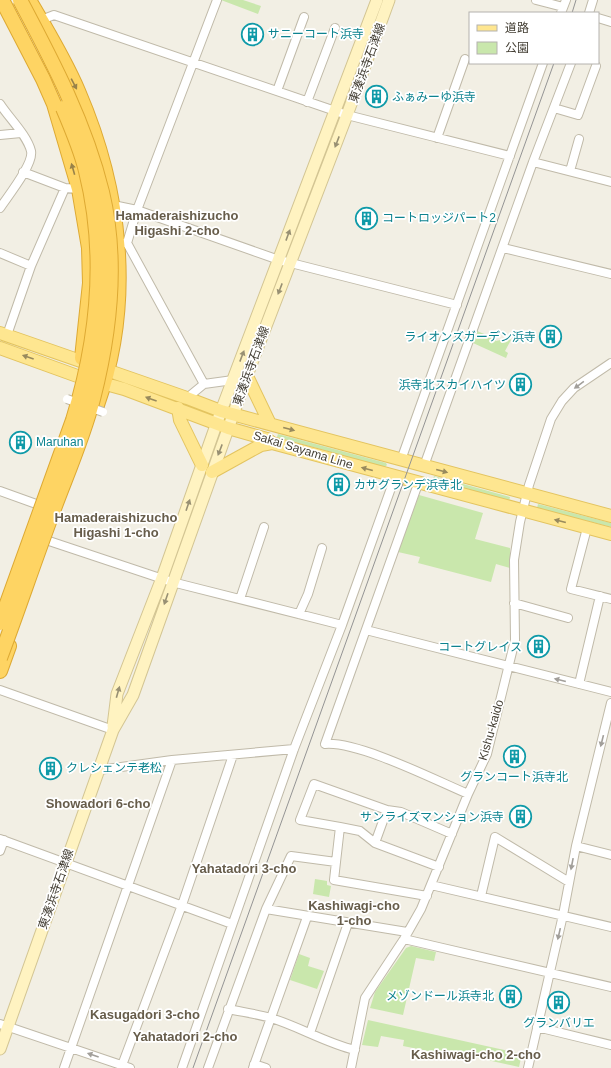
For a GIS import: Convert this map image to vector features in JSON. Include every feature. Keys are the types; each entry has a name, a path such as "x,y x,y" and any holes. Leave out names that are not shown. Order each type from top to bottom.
{"highway":[{"path":"0,612 70,420 80,377 90,283 89,248 72,188 54,104 43,79 2,0"},
{"path":"0,623 81,396 92,344 99,273 95,220 86,171 79,147 57,93 10,0"},
{"path":"0,658 93,400 104,346 110,295 107,219 102,193 87,142 68,93 20,0"},
{"path":"0,672 106,376 118,296 122,243 114,205 95,134 78,90 29,0"}],"main road":[{"name":"Sakai Sayama Line","path":"4,334 82,363 106,376 178,408 223,426 267,439 272,443 418,484 523,509 532,514 611,534"},
{"name":"Sakai Sayama Line","path":"0,348 80,377 106,376 187,398 234,415 611,516"},
{"path":"247,376 270,424"},
{"path":"178,408 180,420 207,468 261,445 272,443"}],"street":[{"path":"204,384 122,243 137,210 217,0"},
{"name":"東湊浜寺石津線","path":"0,1049 4,1025 65,864 113,730 133,695 167,580 207,468 223,426 234,415 334,111 377,0"},
{"name":"東湊浜寺石津線","path":"223,426 221,411 233,380 347,116 389,0"},
{"path":"536,0 564,7"},
{"path":"589,12 593,0"},
{"path":"41,20 54,15 193,61 347,116 510,156"},
{"path":"277,91 304,17"},
{"path":"599,18 611,22"},
{"path":"307,102 335,28"},
{"path":"437,138 465,59"},
{"path":"401,460 544,64"},
{"path":"424,466 533,162 571,64"},
{"path":"554,108 578,115 596,66"},
{"path":"0,104 21,133 31,151 31,161 0,208"},
{"path":"0,135 21,133"},
{"path":"570,171 579,139"},
{"path":"533,162 611,182"},
{"path":"4,334 31,266 72,188 23,172"},
{"path":"114,205 137,210 284,261 457,305"},
{"path":"503,248 611,274"},
{"path":"0,253 31,266"},
{"path":"526,494 551,419 562,401 574,388 611,363"},
{"path":"187,398 204,384 233,380"},
{"path":"67,399 103,412"},
{"path":"182,1068 294,749 342,625 395,477"},
{"path":"418,484 325,744 333,743 380,757 468,794"},
{"path":"0,491 39,505"},
{"name":"Kishu-kaido","path":"351,1068 365,998 406,936 426,896 468,794 487,754 509,667 514,640 514,560 526,494"},
{"path":"240,599 264,527"},
{"path":"587,528 571,589 611,599"},
{"path":"46,540 167,580 342,625"},
{"path":"299,614 308,594 322,548"},
{"name":"東湊浜寺石津線","path":"113,730 116,694 167,580"},
{"path":"579,684 600,596"},
{"path":"514,603 568,618"},
{"path":"366,630 611,692"},
{"path":"0,690 113,730"},
{"path":"528,1068 563,915 576,846 611,703"},
{"path":"99,770 172,760 294,749"},
{"path":"4,1025 125,1067 233,755"},
{"path":"64,1068 127,884 172,760"},
{"path":"439,867 375,843 360,831 300,820 314,784 387,810 401,812 452,834"},
{"path":"375,843 387,810"},
{"path":"340,827 334,880 426,896"},
{"path":"481,896 495,837 569,882"},
{"path":"0,851 2,840 65,864 127,884 232,924"},
{"path":"576,846 611,855"},
{"path":"208,1068 228,1009 266,909 291,856 336,862"},
{"path":"431,885 611,927"},
{"path":"266,909 307,917 348,922 611,987"},
{"path":"266,1068 254,1066 307,917"},
{"path":"310,1033 348,922"},
{"path":"228,1009 270,1018 310,1033 337,1046 355,1050"},
{"path":"537,1027 611,1045"}],"green space":[{"path":"221,0 243,0 261,6 258,14"},
{"path":"477,331 494,338 496,341 509,338 511,340 505,351 508,353 506,358 473,343"},
{"path":"278,434 386,463 387,465 385,467 277,437"},
{"path":"434,476 510,497 509,501 433,480"},
{"path":"419,495 483,513 475,539 510,548 510,568 496,564 491,582 418,563 420,557 398,552"},
{"path":"538,504 611,523 611,527 537,508"},
{"path":"315,879 327,881 327,885 331,886 329,897 313,894"},
{"path":"411,946 436,952 434,961 416,958 403,1015 370,1008 375,992 406,948"},
{"path":"299,954 310,958 308,966 324,971 317,989 290,980"},
{"path":"368,1020 522,1054 519,1067 464,1055 458,1057 403,1046 404,1040 381,1036 378,1047 362,1045"}],"tram line":[{"path":"572,12 576,0"},
{"path":"193,1068 554,64"}],"place":[{"name":"サニーコート浜寺","path":"252,34"},
{"name":"ふぁみーゆ浜寺","path":"376,97"},
{"name":"コートロッジパート2","path":"366,218"},
{"name":"ライオンズガーデン浜寺","path":"551,337"},
{"name":"浜寺北スカイハイツ","path":"521,385"},
{"name":"Maruhan","path":"21,442"},
{"name":"カサグランデ浜寺北","path":"339,485"},
{"name":"コートグレイス","path":"538,647"},
{"name":"グランコート浜寺北","path":"514,756"},
{"name":"クレシェンテ老松","path":"51,768"},
{"name":"サンライズマンション浜寺","path":"520,817"},
{"name":"メゾンドール浜寺北","path":"510,996"},
{"name":"グランバリエ","path":"559,1002"}],"district":[{"name":"Hamaderaishizucho Higashi 2-cho","path":"177,222"},
{"name":"Hamaderaishizucho Higashi 1-cho","path":"116,524"},
{"name":"Showadori 6-cho","path":"98,803"},
{"name":"Yahatadori 3-cho","path":"244,868"},
{"name":"Kashiwagi-cho 1-cho","path":"354,912"},
{"name":"Kasugadori 3-cho","path":"145,1014"},
{"name":"Yahatadori 2-cho","path":"185,1036"},
{"name":"Kashiwagi-cho 2-cho","path":"476,1054"}]}
